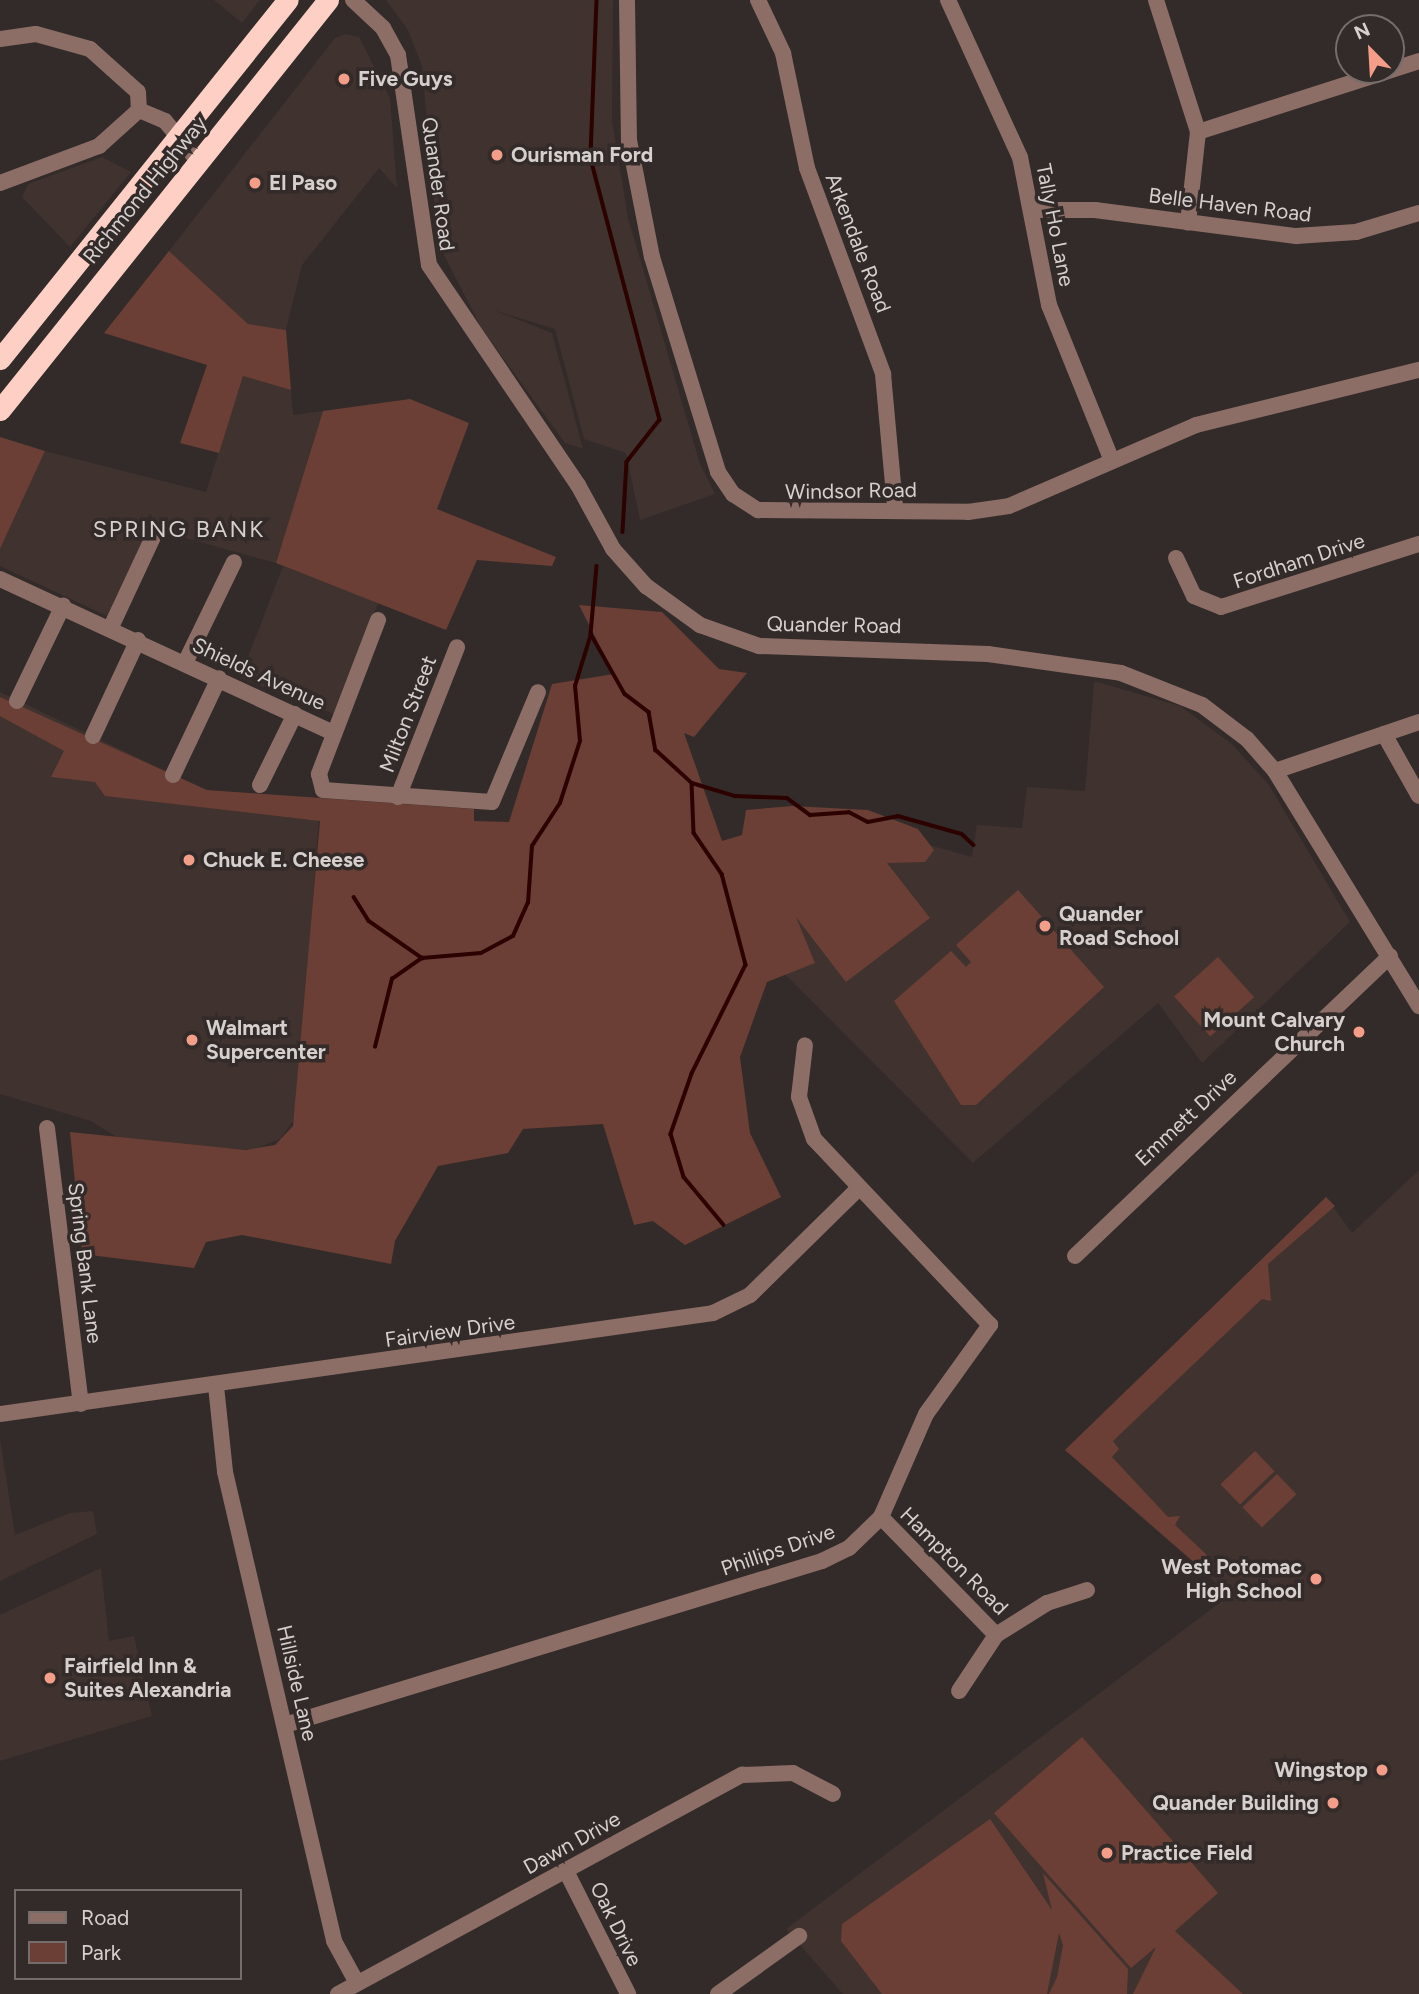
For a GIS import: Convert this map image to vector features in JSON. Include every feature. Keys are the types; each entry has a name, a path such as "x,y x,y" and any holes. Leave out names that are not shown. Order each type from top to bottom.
{"highway":[{"name":"Richmond Highway","path":"0,359 288,0"},
{"name":"Richmond Highway","path":"0,410 328,0"}],"street":[{"name":"Quander Road","path":"353,0 383,28 401,65 417,215 429,265 578,485 613,549 646,586 700,625 759,646 932,648 1147,680 1224,720 1275,771 1419,1006"},
{"name":"Windsor Road","path":"627,0 623,47 635,183 718,472 733,494 769,513 895,506 943,512 1009,506 1196,425 1419,370"},
{"name":"Arkendale Road","path":"758,0 783,53 807,168 883,374 895,506"},
{"name":"Tally Ho Lane","path":"948,0 1003,116 1034,210 1049,305 1112,461"},
{"path":"1156,0 1198,132 1188,222"},
{"path":"0,39 36,34 90,49 138,92 139,110"},
{"path":"1198,132 1419,61"},
{"path":"139,110 161,118 199,162"},
{"path":"0,183 99,146 139,110"},
{"name":"Belle Haven Road","path":"1034,210 1328,236 1419,214"},
{"path":"111,627 153,537"},
{"name":"Fordham Drive","path":"1176,558 1194,596 1221,607 1419,544"},
{"path":"186,663 234,562"},
{"name":"Shields Avenue","path":"0,579 111,627 334,733 317,781 323,790 484,803 501,793 538,692"},
{"path":"17,701 63,606"},
{"path":"334,733 378,620"},
{"path":"93,736 138,640"},
{"name":"Milton Street","path":"398,797 457,647"},
{"path":"173,775 219,678"},
{"path":"260,785 295,713"},
{"path":"1275,771 1419,722"},
{"path":"1384,734 1419,796"},
{"name":"Emmett Drive","path":"1075,1256 1390,957"},
{"name":"Phillips Drive","path":"285,1725 822,1561 849,1548 881,1517 926,1414 990,1332 994,1316 859,1188 807,1127 799,1082 805,1045"},
{"name":"Spring Bank Lane","path":"47,1128 81,1404"},
{"name":"Fairview Drive","path":"0,1414 216,1386 713,1313 750,1295 859,1188"},
{"name":"Hillside Lane","path":"216,1386 226,1472 334,1941 357,1983"},
{"name":"Hampton Road","path":"881,1517 996,1635"},
{"path":"959,1691 996,1635 1047,1603 1087,1590"},
{"name":"Dawn Drive","path":"338,1994 742,1775 793,1773 833,1794"},
{"name":"Oak Drive","path":"566,1871 628,1994"},
{"path":"718,1994 799,1936"}],"shaded area":[{"path":"214,0 260,0 242,23"},
{"path":"386,0 613,0 612,121 628,218 700,464 715,494 640,520 626,453 584,439 555,329 493,310 552,333 583,449 565,443 482,329 438,243 422,66 408,30"},
{"path":"346,34 359,37 390,98 397,188 379,168 302,265 286,330 248,324 169,251 335,38"},
{"path":"102,157 131,172 70,247 22,197 28,184"},
{"path":"243,376 291,390 293,415 323,411 276,563 149,528 107,616 0,566 0,549 45,451 206,492"},
{"path":"283,566 378,603 335,715 240,678"},
{"name":"Quander Road School","path":"1094,681 1180,706 1232,744 1269,785 1350,922 1202,1063 1158,1003 973,1163 742,931 819,814 972,857 977,825 1022,828 1027,787 1085,791"},
{"path":"0,692 214,794 320,803 299,1092 294,1120 280,1139 252,1150 123,1141 91,1121 0,1094"},
{"name":"West Potomac High School","path":"1419,1170 1419,1994 843,1994 786,1929 1230,1595 1065,1450 1326,1197 1352,1233"},
{"path":"0,1439 15,1535 70,1513 93,1511 97,1534 0,1581"},
{"path":"101,1568 109,1641 134,1636 152,1716 0,1761 0,1615"}],"green space":[{"path":"169,251 248,324 286,330 291,390 243,376 219,453 180,443 207,365 104,333"},
{"path":"410,399 469,423 437,509 556,557 552,566 477,560 446,630 276,563 323,411"},
{"path":"0,437 45,451 0,549"},
{"path":"579,605 662,612 719,669 747,673 694,737 684,733 722,841 742,835 746,810 792,806 868,810 918,829 934,850 925,862 887,863 930,918 846,982 796,917 815,963 767,982 740,1057 750,1133 781,1197 685,1245 653,1221 634,1225 603,1124 523,1129 508,1153 438,1166 395,1241 391,1264 242,1235 206,1242 194,1268 82,1254 70,1132 246,1150 275,1145 293,1126 320,821 105,796 95,782 51,777 64,751 0,716 0,697 207,790 474,809 474,821 509,822 552,684 614,674"},
{"path":"1018,890 1104,987 976,1105 961,1105 894,1001 951,951 966,967 971,962 956,945"},
{"path":"1218,957 1254,997 1210,1037 1174,996"},
{"path":"1326,1197 1335,1206 1268,1264 1271,1301 1262,1299 1113,1441 1119,1449 1112,1457 1168,1517 1180,1516 1175,1525 1207,1555 1195,1563 1065,1450"},
{"path":"1255,1451 1274,1471 1240,1504 1220,1484"},
{"path":"1277,1474 1296,1494 1262,1527 1242,1507"},
{"name":"Practice Field","path":"1082,1737 1218,1893 1175,1931 1243,1994 1133,1994 1156,1947 1131,1968 994,1813"},
{"path":"990,1819 1052,1910 1043,1873 1128,1969 1127,1994 1049,1994 1057,1977 1063,1945 1059,1933 1047,1994 882,1994 841,1941 842,1924"}],"waterway":[{"path":"597,0 591,159 660,420 627,462 623,532"},
{"path":"597,566 591,634 625,694 649,712 656,750 692,783 694,833 722,874 746,965 692,1074 671,1134 684,1177 724,1225"},
{"path":"354,897 369,921 422,958 481,953 513,936 528,903 532,846 560,803 580,741 575,686 591,634"},
{"path":"692,783 735,796 787,798 810,815 849,812 868,822 898,816 962,834 974,845"},
{"path":"375,1047 392,979 422,958"}],"place":[{"name":"Five Guys","path":"344,79"},
{"name":"Ourisman Ford","path":"497,155"},
{"name":"El Paso","path":"255,183"},
{"name":"Chuck E. Cheese","path":"189,860"},
{"name":"Quander Road School","path":"1045,926"},
{"name":"Mount Calvary Church","path":"1359,1032"},
{"name":"Walmart Supercenter","path":"192,1040"},
{"name":"West Potomac High School","path":"1316,1579"},
{"name":"Fairfield Inn & Suites Alexandria","path":"50,1678"},
{"name":"Wingstop","path":"1382,1770"},
{"name":"Quander Building","path":"1333,1803"},
{"name":"Practice Field","path":"1107,1853"}],"district":[{"name":"SPRING BANK","path":"179,529"}]}
